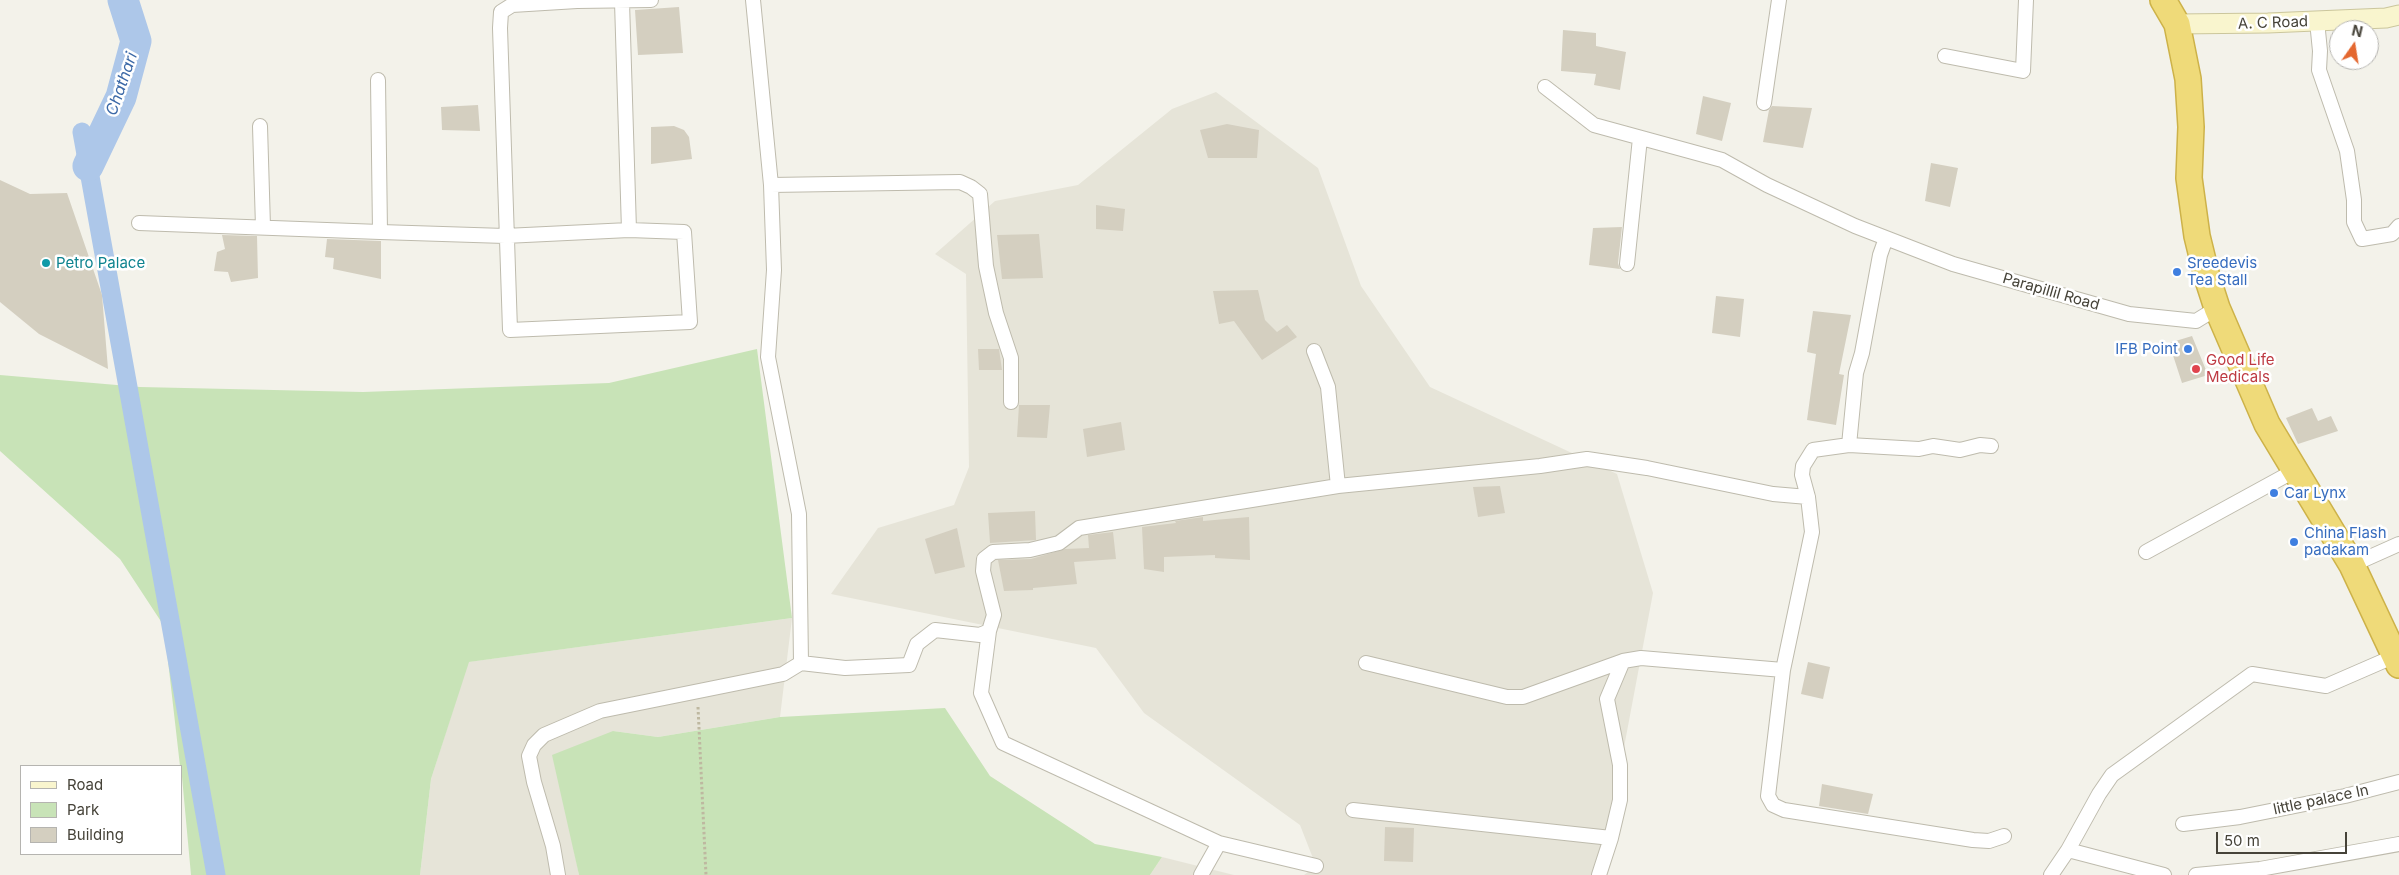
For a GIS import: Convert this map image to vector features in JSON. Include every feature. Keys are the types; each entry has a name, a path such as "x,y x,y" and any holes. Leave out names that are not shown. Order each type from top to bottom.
{"highway":[{"path":"2164,0 2177,24 2188,79 2191,127 2189,178 2199,244 2217,308 2267,424 2352,565 2397,660"}],"main road":[{"name":"A. C Road","path":"2177,24 2317,21 2386,18 2399,15"}],"street":[{"path":"139,222 505,236 629,230 684,232 690,322 510,330 505,236 500,28 502,12 512,5 577,1 622,2 651,0"},
{"path":"753,0 771,185 774,270 768,357 798,514 801,663"},
{"path":"1764,103 1779,0"},
{"path":"1945,56 2023,71 2026,0"},
{"path":"622,2 629,230"},
{"path":"2317,21 2320,51 2319,70 2347,151 2354,200 2354,222 2362,239 2392,234 2399,226"},
{"path":"378,80 380,232"},
{"name":"Parapillil Road","path":"1545,87 1594,125 1722,160 1767,185 1886,238 1953,264 2129,314 2196,321 2217,308"},
{"path":"260,126 263,227"},
{"path":"1627,264 1640,138"},
{"path":"771,185 960,182 972,186 980,194 986,266 996,313 1011,358 1011,402"},
{"path":"1850,445 1856,373 1862,353 1880,255 1886,238"},
{"path":"1314,351 1328,387 1338,486"},
{"path":"1991,446 1960,450 1933,446 1919,449 1850,445 1813,450 1803,466 1802,475 1808,497 1812,532 1783,670 1768,796 1773,805 1784,810 1973,840 1989,841 2004,836"},
{"path":"1316,866 1219,843 1003,743 981,693 989,631 994,615 983,571 984,559 993,552 1030,550 1059,543 1079,528 1338,486 1540,466 1587,459 1647,468 1773,494 1808,497"},
{"path":"2146,552 2294,471"},
{"path":"2352,565 2399,544"},
{"path":"558,875 553,846 534,782 529,756 534,745 544,735 600,711 783,674 801,663 845,668 909,665 917,644 935,630 980,635 989,631"},
{"path":"1366,663 1507,697 1522,697 1623,661 1641,658 1783,670"},
{"path":"2051,875 2112,775 2252,674 2326,686 2397,660"},
{"path":"1598,875 1611,838 1620,800 1620,765 1607,699 1623,661"},
{"name":"little palace ln","path":"2183,824 2240,817 2345,796 2399,782"},
{"path":"1353,810 1611,838"},
{"path":"1201,875 1219,843"},
{"path":"2196,875 2260,869 2399,844"},
{"path":"2068,850 2164,875"}],"path":[{"path":"697,692 706,875"}],"shaded area":[{"path":"1216,92 1318,168 1361,286 1430,387 1617,474 1653,593 1600,875 1304,875 1316,866 1300,825 1144,713 1096,648 831,594 878,528 954,505 969,467 966,274 935,254 995,201 1078,185 1172,109"},
{"path":"792,618 780,717 658,737 613,731 574,850 579,875 420,875 431,779 468,662"},
{"path":"1162,857 1234,875 1150,875"}],"green space":[{"path":"757,349 792,618 469,662 431,779 420,875 191,875 182,765 180,765 164,626 120,559 0,451 0,375 140,387 363,392 609,383"},
{"path":"945,708 990,776 1095,844 1162,857 1150,875 579,875 552,755 613,731 658,737 780,717"}],"building":[{"path":"679,7 683,53 638,55 635,10"},
{"path":"1563,30 1596,33 1596,46 1626,52 1620,90 1594,85 1596,74 1561,71"},
{"path":"1703,96 1731,103 1722,141 1696,134"},
{"path":"478,105 480,131 442,130 441,107"},
{"path":"1772,106 1812,108 1803,148 1763,142 1769,110"},
{"path":"1227,124 1259,130 1257,158 1208,158 1200,130"},
{"path":"674,126 684,130 689,137 692,159 651,164 651,127"},
{"path":"1931,163 1958,168 1950,207 1925,201"},
{"name":"Petro Palace","path":"0,180 30,194 67,193 102,295 108,369 39,334 0,302"},
{"path":"1096,205 1125,209 1123,231 1096,229"},
{"path":"1622,227 1618,263 1620,269 1589,265 1593,228"},
{"path":"1039,234 1043,278 1002,279 997,235"},
{"path":"222,235 257,236 258,278 231,282 228,272 214,271 217,252 225,249"},
{"path":"327,239 381,241 381,279 333,269 334,258 325,257"},
{"path":"1258,290 1265,320 1277,332 1287,325 1297,337 1262,360 1234,321 1219,324 1213,291"},
{"path":"1716,296 1744,299 1740,337 1712,333"},
{"path":"1813,311 1851,315 1839,374 1844,375 1836,425 1807,420 1816,354 1807,352"},
{"path":"2192,336 2208,375 2182,383 2169,343"},
{"path":"978,349 999,349 1002,370 979,370"},
{"path":"1019,405 1050,405 1047,438 1017,437"},
{"path":"2312,408 2318,421 2331,416 2338,431 2298,444 2286,418"},
{"path":"1121,422 1125,450 1087,457 1083,429"},
{"path":"1500,486 1505,513 1478,517 1473,487"},
{"path":"1035,511 1036,540 990,543 988,513"},
{"path":"1203,517 1203,521 1249,517 1250,560 1215,558 1215,555 1164,557 1164,572 1144,569 1142,527 1176,523 1175,521"},
{"path":"957,528 965,567 935,574 925,539"},
{"path":"1113,532 1116,559 1074,562 1077,584 1033,588 1033,590 1004,591 998,560 1031,559 1065,549 1089,548 1088,535"},
{"path":"1808,662 1830,667 1823,699 1801,694"},
{"path":"1822,784 1873,794 1868,814 1819,806"},
{"path":"1385,827 1414,828 1413,862 1384,861"}],"waterway":[{"name":"Chathari","path":"88,166 121,97 136,41 123,0"},
{"path":"82,132 216,875"}],"place":[{"name":"Petro Palace","path":"46,263"},
{"name":"Sreedevis Tea Stall","path":"2177,272"},
{"name":"IFB Point","path":"2188,349"},
{"name":"Good Life Medicals","path":"2196,369"},
{"name":"Car Lynx","path":"2274,493"},
{"name":"China Flash padakam","path":"2294,542"}]}
